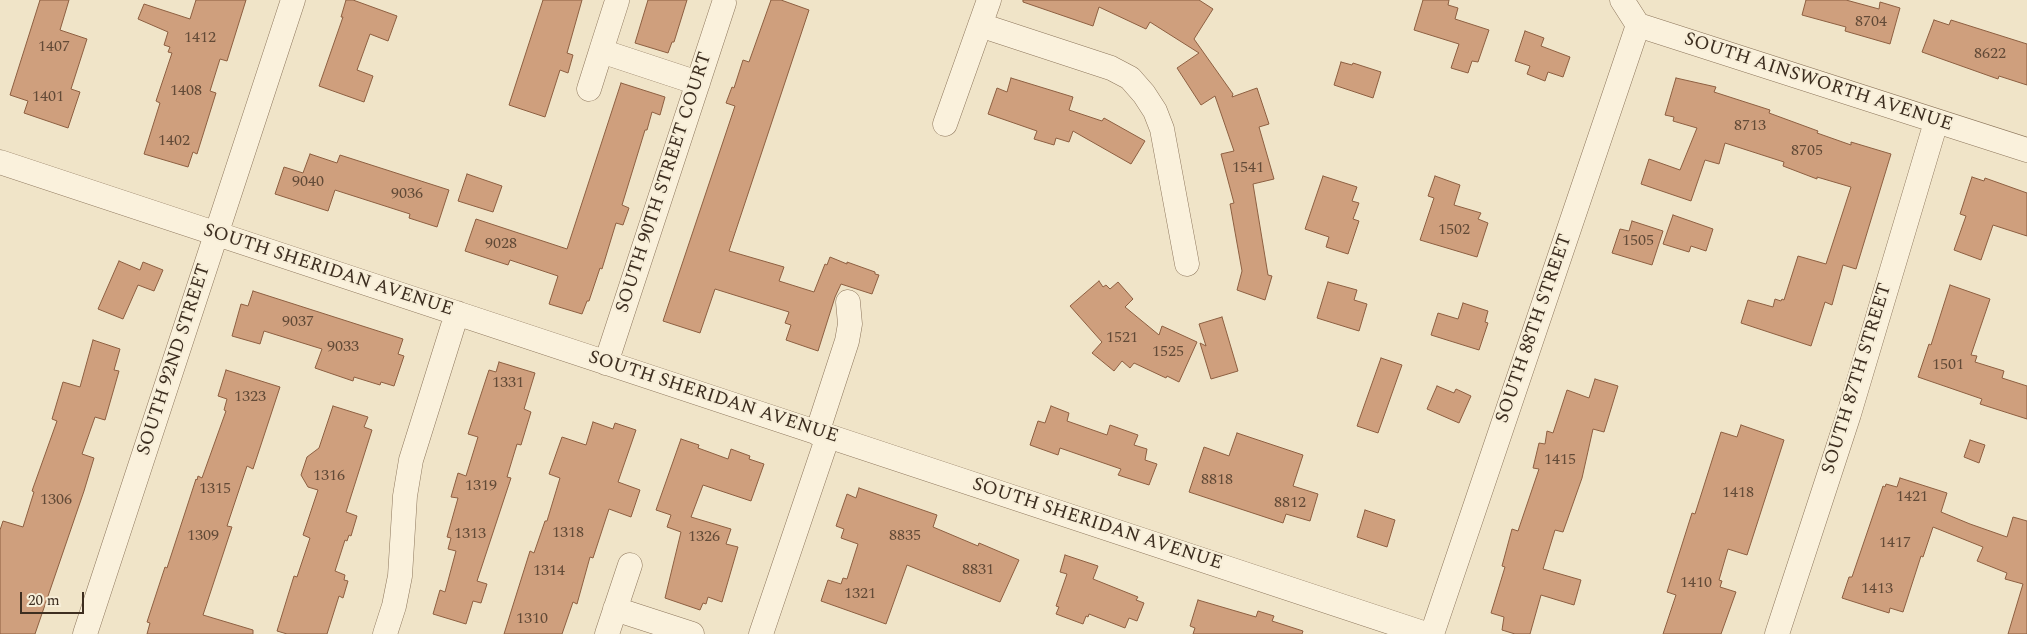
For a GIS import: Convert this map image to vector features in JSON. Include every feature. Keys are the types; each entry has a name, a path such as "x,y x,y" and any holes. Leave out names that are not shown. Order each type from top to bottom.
{"street":[{"name":"SOUTH 92ND STREET","path":"85,634 293,0"},
{"path":"945,124 989,0"},
{"path":"589,88 617,1"},
{"name":"SOUTH 90TH STREET COURT","path":"606,363 724,3"},
{"name":"SOUTH AINSWORTH AVENUE","path":"1633,10 1936,122 2027,150"},
{"name":"SOUTH 88TH STREET","path":"1432,634 1633,10"},
{"path":"980,25 1112,68 1130,78 1144,94 1155,111 1162,128 1186,264"},
{"path":"601,51 698,83"},
{"name":"SOUTH 87TH STREET","path":"1777,634 1849,414 1936,122"},
{"name":"SOUTH SHERIDAN AVENUE","path":"0,162 1426,634"},
{"path":"762,634 822,434 847,341 850,324 848,302"},
{"path":"385,634 394,606 400,576 405,496 411,460 457,313"},
{"path":"607,634 630,565"},
{"path":"616,609 692,634"}],"building":[{"path":"40,0 69,0 60,30 87,39 71,89 80,92 68,128 24,113 28,101 10,95"},
{"path":"196,0 246,0 227,61 220,59 210,91 216,93 197,154 193,152 188,167 144,154 160,103 156,101 172,53 168,52 170,47 164,45 168,32 138,19 144,4 190,19"},
{"path":"346,0 353,0 397,16 388,41 370,34 357,70 373,76 364,102 319,86 343,17 341,17"},
{"path":"543,0 582,0 567,53 573,55 568,73 560,70 545,117 509,105"},
{"path":"648,0 687,0 674,42 672,42 668,53 635,43"},
{"path":"771,0 781,0 809,10 729,251 784,267 779,281 814,292 825,264 827,265 830,257 879,275 872,294 841,284 818,351 786,340 791,325 785,323 789,312 715,289 700,333 663,321 735,106 726,103 732,87 734,88 743,60 749,62"},
{"path":"1023,0 1199,0 1213,9 1194,39 1233,94 1232,97 1257,88 1269,124 1259,127 1274,179 1253,184 1268,275 1272,276 1265,300 1237,290 1242,271 1230,204 1234,203 1221,154 1234,151 1215,96 1201,105 1177,68 1199,53 1150,22 1146,29 1099,7 1093,26 1023,2"},
{"path":"1423,0 1449,0 1448,5 1458,8 1455,19 1489,30 1478,62 1472,61 1468,73 1451,68 1459,44 1414,30"},
{"path":"1806,0 1846,0 1879,9 1880,2 1900,8 1890,44 1845,31 1846,27 1802,15"},
{"path":"1934,20 1949,25 1951,20 2027,44 2027,85 1999,76 1998,79 1922,52"},
{"path":"1525,31 1544,38 1541,46 1570,57 1563,77 1548,72 1545,81 1527,74 1530,66 1515,61"},
{"path":"1341,62 1352,65 1353,63 1381,72 1373,98 1334,85"},
{"path":"1011,78 1073,97 1069,110 1102,121 1104,118 1145,141 1131,164 1073,131 1069,142 1056,138 1054,145 1034,139 1037,131 988,114 997,88 1007,92"},
{"path":"1676,78 1716,87 1714,92 1770,110 1769,113 1818,131 1817,133 1851,145 1851,142 1891,154 1856,269 1843,265 1832,305 1825,302 1811,346 1741,323 1748,300 1773,307 1775,299 1784,300 1798,256 1826,264 1851,187 1817,177 1817,179 1783,166 1784,162 1725,143 1719,164 1705,160 1691,201 1641,184 1649,159 1680,170 1697,128 1673,121 1674,117 1665,115"},
{"path":"621,83 665,97 660,115 652,112 647,130 645,130 622,205 629,208 623,225 616,223 602,269 600,268 589,301 587,301 582,314 549,304 558,276 510,260 508,265 465,251 476,219 567,249"},
{"path":"310,154 337,163 340,155 449,190 437,227 409,218 410,214 335,190 328,211 275,194 284,167 303,173"},
{"path":"467,174 502,186 493,212 458,201"},
{"path":"1323,176 1357,187 1352,201 1359,203 1353,219 1359,221 1348,254 1326,247 1329,237 1305,229"},
{"path":"1435,176 1460,185 1454,205 1481,213 1478,219 1488,223 1477,257 1420,240 1434,198 1428,196"},
{"path":"1972,177 1984,181 1985,178 2027,193 2027,236 1993,225 1981,260 1954,250 1966,216 1960,214"},
{"path":"1673,215 1713,229 1706,251 1691,246 1689,252 1663,244"},
{"path":"1632,221 1663,231 1652,265 1612,253 1620,229 1629,231"},
{"path":"119,261 140,270 143,262 163,270 154,291 138,285 123,319 98,309"},
{"path":"1099,281 1103,287 1106,285 1110,289 1118,282 1133,299 1125,307 1159,335 1162,326 1197,342 1179,382 1134,363 1130,368 1122,361 1114,371 1092,353 1102,342 1070,306"},
{"path":"1328,282 1357,290 1354,300 1367,304 1359,331 1317,318"},
{"path":"1950,285 1990,299 1971,355 1977,356 1975,362 2004,371 2002,378 2027,386 2027,419 1980,404 1982,399 1918,377 1929,344 1931,345"},
{"path":"253,291 403,339 398,354 404,356 394,386 381,382 380,385 354,377 353,381 315,368 322,349 264,331 260,344 232,336 241,304 248,306"},
{"path":"1463,303 1488,311 1485,322 1488,323 1479,350 1431,335 1438,313 1458,319"},
{"path":"1222,317 1238,371 1211,379 1200,343 1206,346 1199,324"},
{"path":"93,340 120,349 114,370 119,371 105,420 95,417 82,454 94,458 84,491 35,634 0,634 0,530 3,521 23,527 34,492 32,491 57,421 52,419 63,382 80,387"},
{"path":"1381,358 1402,365 1378,433 1357,426"},
{"path":"499,362 535,373 524,409 531,412 521,445 517,444 507,477 511,478 477,581 487,584 481,603 473,601 466,624 433,614 440,590 445,592 456,551 448,549 451,538 447,537 458,498 451,497 458,473 466,476 478,437 468,434 489,370 496,372"},
{"path":"226,370 280,387 253,469 247,466 227,526 232,527 203,615 253,630 253,634 147,634 150,623 147,622 196,479 198,476 202,478 226,411 224,410 227,399 218,396"},
{"path":"1595,379 1618,386 1604,432 1593,429 1582,478 1563,532 1555,530 1543,569 1581,580 1574,605 1541,595 1530,634 1515,634 1502,630 1504,617 1491,613 1505,567 1502,566 1512,529 1518,531 1539,469 1533,468 1539,443 1545,444 1547,431 1553,433 1567,390 1589,398"},
{"path":"1437,386 1454,393 1456,389 1471,396 1459,423 1427,409"},
{"path":"333,406 368,417 364,427 372,430 346,512 357,516 351,536 349,535 347,541 345,540 335,571 345,575 344,580 348,581 343,598 339,596 327,634 287,634 277,631 294,576 297,577 310,538 303,535 318,490 308,487 301,475 307,457 319,448"},
{"path":"1051,406 1069,413 1067,421 1107,435 1110,425 1138,435 1134,445 1147,449 1145,460 1157,464 1149,485 1118,475 1121,469 1060,448 1058,455 1030,445 1038,421 1045,423"},
{"path":"593,422 613,429 615,423 636,430 618,482 640,490 631,517 609,509 593,558 590,557 577,604 573,602 562,634 504,634 530,551 534,553 545,521 547,521 560,478 549,474 562,437 586,445"},
{"path":"1741,425 1784,440 1747,555 1728,549 1719,580 1722,581 1720,587 1736,592 1721,634 1663,634 1676,595 1667,592 1692,513 1695,514 1721,432 1737,437"},
{"path":"1237,433 1303,455 1293,486 1318,494 1310,521 1286,514 1283,523 1189,492 1204,447 1229,456"},
{"path":"681,439 699,445 698,448 728,459 731,449 750,456 749,459 764,464 751,501 703,485 691,517 731,529 726,544 738,547 722,602 708,597 706,604 703,603 700,610 665,598 681,532 667,527 671,515 656,510"},
{"path":"1970,440 1985,445 1979,463 1964,457"},
{"path":"1900,478 1947,493 1941,512 2007,537 2013,517 2027,521 2027,634 2008,634 2023,584 2005,579 2007,573 1977,561 1983,547 1933,527 1923,557 1921,556 1903,612 1890,608 1889,613 1842,598 1849,577 1852,577 1883,486 1885,487 1886,484 1897,487"},
{"path":"859,488 937,515 933,527 978,546 979,543 1019,560 1000,602 907,565 886,624 821,601 828,580 841,584 843,578 847,579 858,544 841,538 844,529 836,526 847,494 856,498"},
{"path":"1365,510 1395,520 1387,547 1357,537"},
{"path":"1065,555 1098,566 1093,579 1138,597 1136,600 1144,603 1137,621 1129,618 1125,628 1089,614 1088,617 1086,616 1083,624 1056,614 1059,607 1056,606 1067,574 1060,572"},
{"path":"1198,600 1256,617 1258,611 1274,616 1272,621 1303,631 1302,634 1193,634 1195,628 1190,626"}]}
